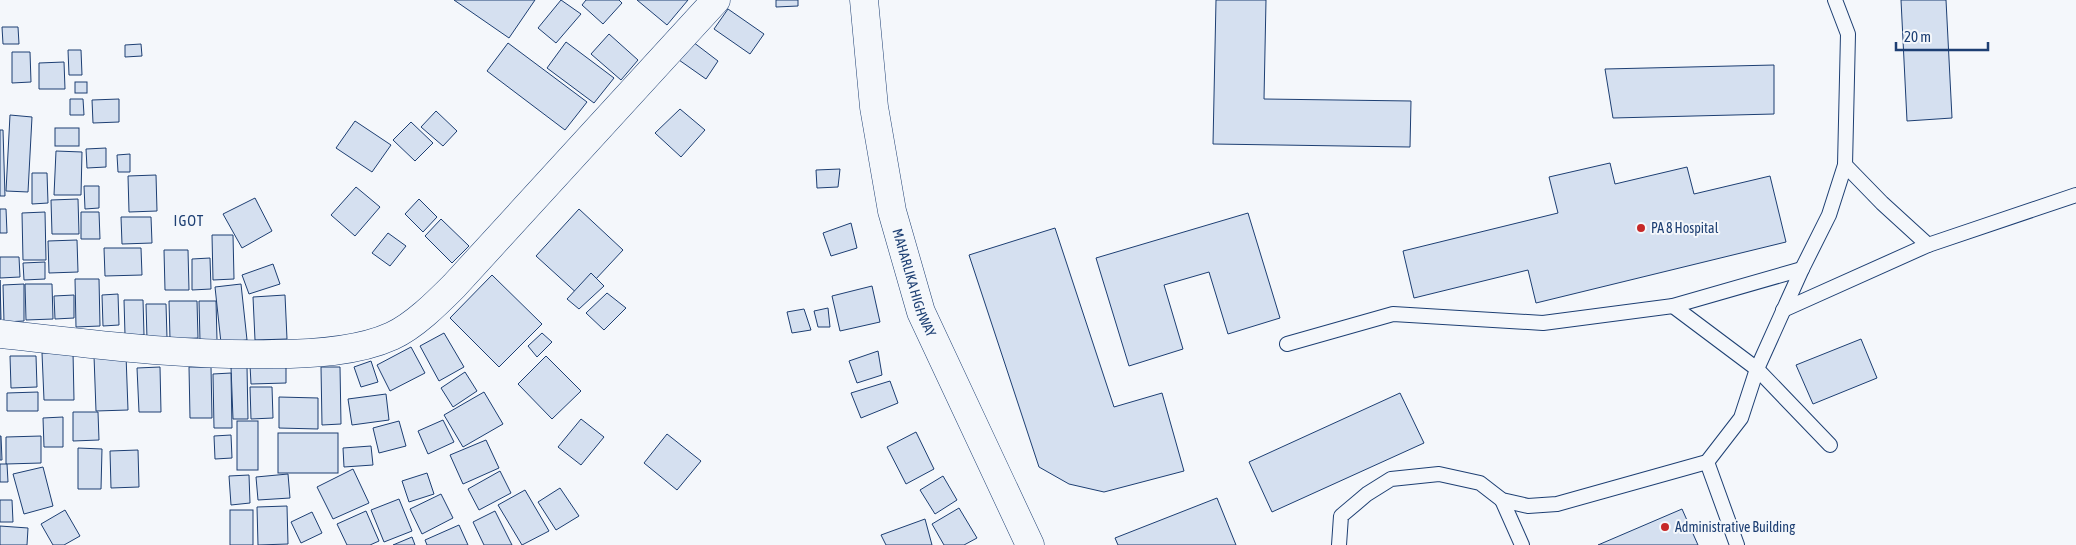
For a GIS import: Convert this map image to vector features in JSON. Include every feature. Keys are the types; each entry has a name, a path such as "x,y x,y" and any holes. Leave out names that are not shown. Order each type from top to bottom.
{"main road":[{"path":"0,334 148,350 234,355 303,354 352,348 393,336 423,315 454,286 716,0"},
{"name":"MAHARLIKA HIGHWAY","path":"864,0 874,107 891,201 921,312 1030,545"}],"lane":[{"path":"1338,545 1341,516 1367,494 1391,480 1439,474 1480,482 1502,500 1528,506 1557,504 1707,462 1741,418 1757,369 1802,268 1829,215 1845,164 1848,34 1835,0"},
{"path":"1845,164 1882,203 1928,246"},
{"path":"1783,310 1928,246 2076,195"},
{"path":"1287,344 1393,314 1543,323 1673,306 1802,268"},
{"path":"1673,306 1757,369 1830,445"},
{"path":"1707,462 1737,545"},
{"path":"1502,500 1522,545"}],"building":[{"path":"454,0 535,0 509,38"},
{"path":"561,0 581,14 556,43 538,28"},
{"path":"586,0 619,0 622,3 603,24 582,5"},
{"path":"637,0 688,0 667,25"},
{"path":"776,0 798,0 798,6 776,7"},
{"path":"1216,0 1266,0 1264,99 1411,101 1410,147 1213,144"},
{"path":"1901,0 1946,0 1952,118 1907,121"},
{"path":"728,9 764,34 750,54 714,29"},
{"path":"2,27 18,27 19,44 3,44"},
{"path":"609,34 638,60 621,80 591,54"},
{"path":"566,42 614,78 594,103 547,68"},
{"path":"693,42 718,61 706,79 679,60"},
{"path":"508,43 587,102 565,130 487,71"},
{"path":"141,44 142,56 125,57 125,45"},
{"path":"68,50 81,50 82,75 69,75"},
{"path":"12,52 30,52 31,82 12,83"},
{"path":"64,62 65,89 39,89 39,63"},
{"path":"1774,65 1774,114 1613,118 1605,69"},
{"path":"75,82 87,82 87,93 75,93"},
{"path":"70,99 83,99 84,115 70,115"},
{"path":"119,99 119,122 93,123 92,100"},
{"path":"680,109 705,130 681,157 655,133"},
{"path":"436,111 457,131 443,146 421,127"},
{"path":"10,115 32,117 28,192 6,191"},
{"path":"355,121 391,145 372,172 336,148"},
{"path":"411,122 433,143 415,161 393,140"},
{"path":"55,128 79,128 79,146 55,146"},
{"path":"0,130 3,130 5,196 0,196"},
{"path":"106,148 106,167 87,168 86,149"},
{"path":"56,151 82,152 81,195 54,195"},
{"path":"130,154 130,172 118,172 117,155"},
{"name":"PA 8 Hospital","path":"1610,163 1615,184 1687,167 1694,194 1770,176 1786,242 1536,303 1528,270 1414,298 1403,251 1558,213 1549,177"},
{"path":"840,169 838,187 817,188 816,170"},
{"path":"32,173 47,173 48,203 32,204"},
{"path":"156,175 157,211 129,212 128,176"},
{"path":"84,186 99,186 99,208 85,209"},
{"path":"356,187 380,207 355,236 331,215"},
{"path":"255,198 272,231 242,248 223,214"},
{"path":"78,199 79,234 52,234 51,200"},
{"path":"419,199 437,217 423,232 405,214"},
{"path":"0,209 6,209 7,233 0,233"},
{"path":"579,209 623,250 580,296 536,256"},
{"path":"45,212 46,260 23,260 22,213"},
{"path":"81,212 99,212 100,239 81,239"},
{"path":"1248,213 1280,318 1228,334 1209,272 1164,285 1183,349 1129,366 1096,258"},
{"path":"121,217 151,217 152,243 122,244"},
{"path":"441,219 469,246 452,263 425,236"},
{"path":"851,223 857,248 831,256 823,233"},
{"path":"1055,228 1114,407 1162,393 1184,471 1104,492 1069,484 1039,467 969,255"},
{"path":"388,233 406,246 390,266 372,253"},
{"path":"212,235 233,235 234,279 213,280"},
{"path":"77,240 78,272 49,273 48,241"},
{"path":"104,248 141,248 142,275 105,276"},
{"path":"164,250 188,250 189,290 165,290"},
{"path":"0,257 19,257 20,277 0,278"},
{"path":"210,258 211,289 192,290 192,259"},
{"path":"45,262 45,279 24,280 23,263"},
{"path":"273,264 280,284 249,294 242,275"},
{"path":"591,273 604,286 579,309 567,299"},
{"path":"492,275 542,324 499,367 450,318"},
{"path":"75,279 99,279 100,326 76,327"},
{"path":"0,280 1,319 0,319"},
{"path":"24,284 24,321 4,322 3,285"},
{"path":"25,284 52,284 53,319 26,320"},
{"path":"241,284 247,340 221,343 215,287"},
{"path":"872,286 880,322 840,331 832,296"},
{"path":"607,293 626,308 604,330 586,313"},
{"path":"118,294 119,325 103,326 102,295"},
{"path":"74,295 74,318 55,319 54,296"},
{"path":"285,295 287,339 255,340 253,297"},
{"path":"124,300 143,300 144,335 125,335"},
{"path":"169,301 197,301 198,338 170,339"},
{"path":"199,301 216,301 217,340 200,341"},
{"path":"146,304 166,304 167,338 147,339"},
{"path":"828,308 830,327 818,327 814,311"},
{"path":"804,309 811,330 792,333 787,312"},
{"path":"444,333 464,367 439,381 420,346"},
{"path":"542,333 552,342 537,357 528,346"},
{"path":"1861,339 1877,378 1813,404 1796,365"},
{"path":"411,347 425,373 390,391 377,365"},
{"path":"878,351 882,375 857,383 849,361"},
{"path":"73,352 74,400 44,400 42,353"},
{"path":"126,355 128,410 96,411 94,356"},
{"path":"10,356 36,356 37,387 11,388"},
{"path":"546,356 581,391 552,419 518,384"},
{"path":"371,361 378,382 361,387 354,367"},
{"path":"286,364 286,383 251,384 250,365"},
{"path":"160,367 161,412 139,412 137,368"},
{"path":"189,367 211,367 212,418 190,418"},
{"path":"231,367 247,367 248,419 233,419"},
{"path":"321,367 340,367 341,424 322,425"},
{"path":"465,372 477,391 453,407 441,388"},
{"path":"231,373 232,428 214,428 213,374"},
{"path":"890,381 898,403 861,418 851,393"},
{"path":"250,387 272,387 273,418 251,419"},
{"path":"38,392 38,411 7,411 7,393"},
{"path":"484,392 503,424 463,447 444,415"},
{"path":"1400,393 1424,443 1272,512 1249,462"},
{"path":"386,394 389,420 352,425 348,399"},
{"path":"279,397 318,398 318,429 279,428"},
{"path":"73,412 98,412 99,440 73,441"},
{"path":"63,417 63,447 44,447 43,418"},
{"path":"581,419 604,437 581,465 558,447"},
{"path":"443,420 454,442 428,454 418,431"},
{"path":"237,421 258,421 258,470 237,470"},
{"path":"399,421 406,446 379,453 373,428"},
{"path":"916,432 934,469 906,484 887,447"},
{"path":"278,433 338,433 338,473 278,473"},
{"path":"667,434 701,461 677,490 644,463"},
{"path":"231,435 232,458 215,459 214,436"},
{"path":"1,436 2,460 0,460"},
{"path":"41,436 41,463 6,464 6,437"},
{"path":"486,440 499,468 463,484 450,455"},
{"path":"371,446 373,465 344,467 343,448"},
{"path":"78,448 102,449 101,489 78,489"},
{"path":"138,450 139,487 111,488 110,451"},
{"path":"0,464 7,464 8,482 0,482"},
{"path":"43,467 53,506 24,514 13,474"},
{"path":"353,469 369,503 333,519 317,487"},
{"path":"500,471 511,493 479,510 468,489"},
{"path":"427,473 434,494 409,502 402,481"},
{"path":"288,474 290,498 258,500 256,477"},
{"path":"249,475 250,503 231,505 229,476"},
{"path":"943,476 957,500 935,514 920,490"},
{"path":"560,488 579,516 556,530 538,502"},
{"path":"525,490 549,531 522,545 498,505"},
{"path":"441,494 453,518 422,534 410,509"},
{"path":"1217,498 1236,545 1118,545 1115,538"},
{"path":"399,499 412,531 384,542 371,510"},
{"path":"0,500 12,500 13,522 0,522"},
{"path":"287,506 288,544 258,545 257,507"},
{"path":"959,508 977,538 964,545 944,545 932,524"},
{"name":"Administrative Building","path":"1682,509 1698,545 1598,545"},
{"path":"65,510 80,536 64,545 53,545 41,524"},
{"path":"230,510 253,510 253,545 230,545"},
{"path":"366,511 379,541 370,545 347,545 337,524"},
{"path":"495,511 512,545 484,545 473,522"},
{"path":"312,512 322,533 301,543 291,522"},
{"path":"925,519 932,545 886,545 881,535"},
{"path":"459,525 468,545 427,545 425,540"},
{"path":"0,526 28,528 27,545 0,545"},
{"path":"412,537 415,545 393,545"}],"place":[{"name":"PA 8 Hospital","path":"1641,228"},
{"name":"Administrative Building","path":"1665,527"}],"district":[{"name":"IGOT","path":"189,220"}]}
